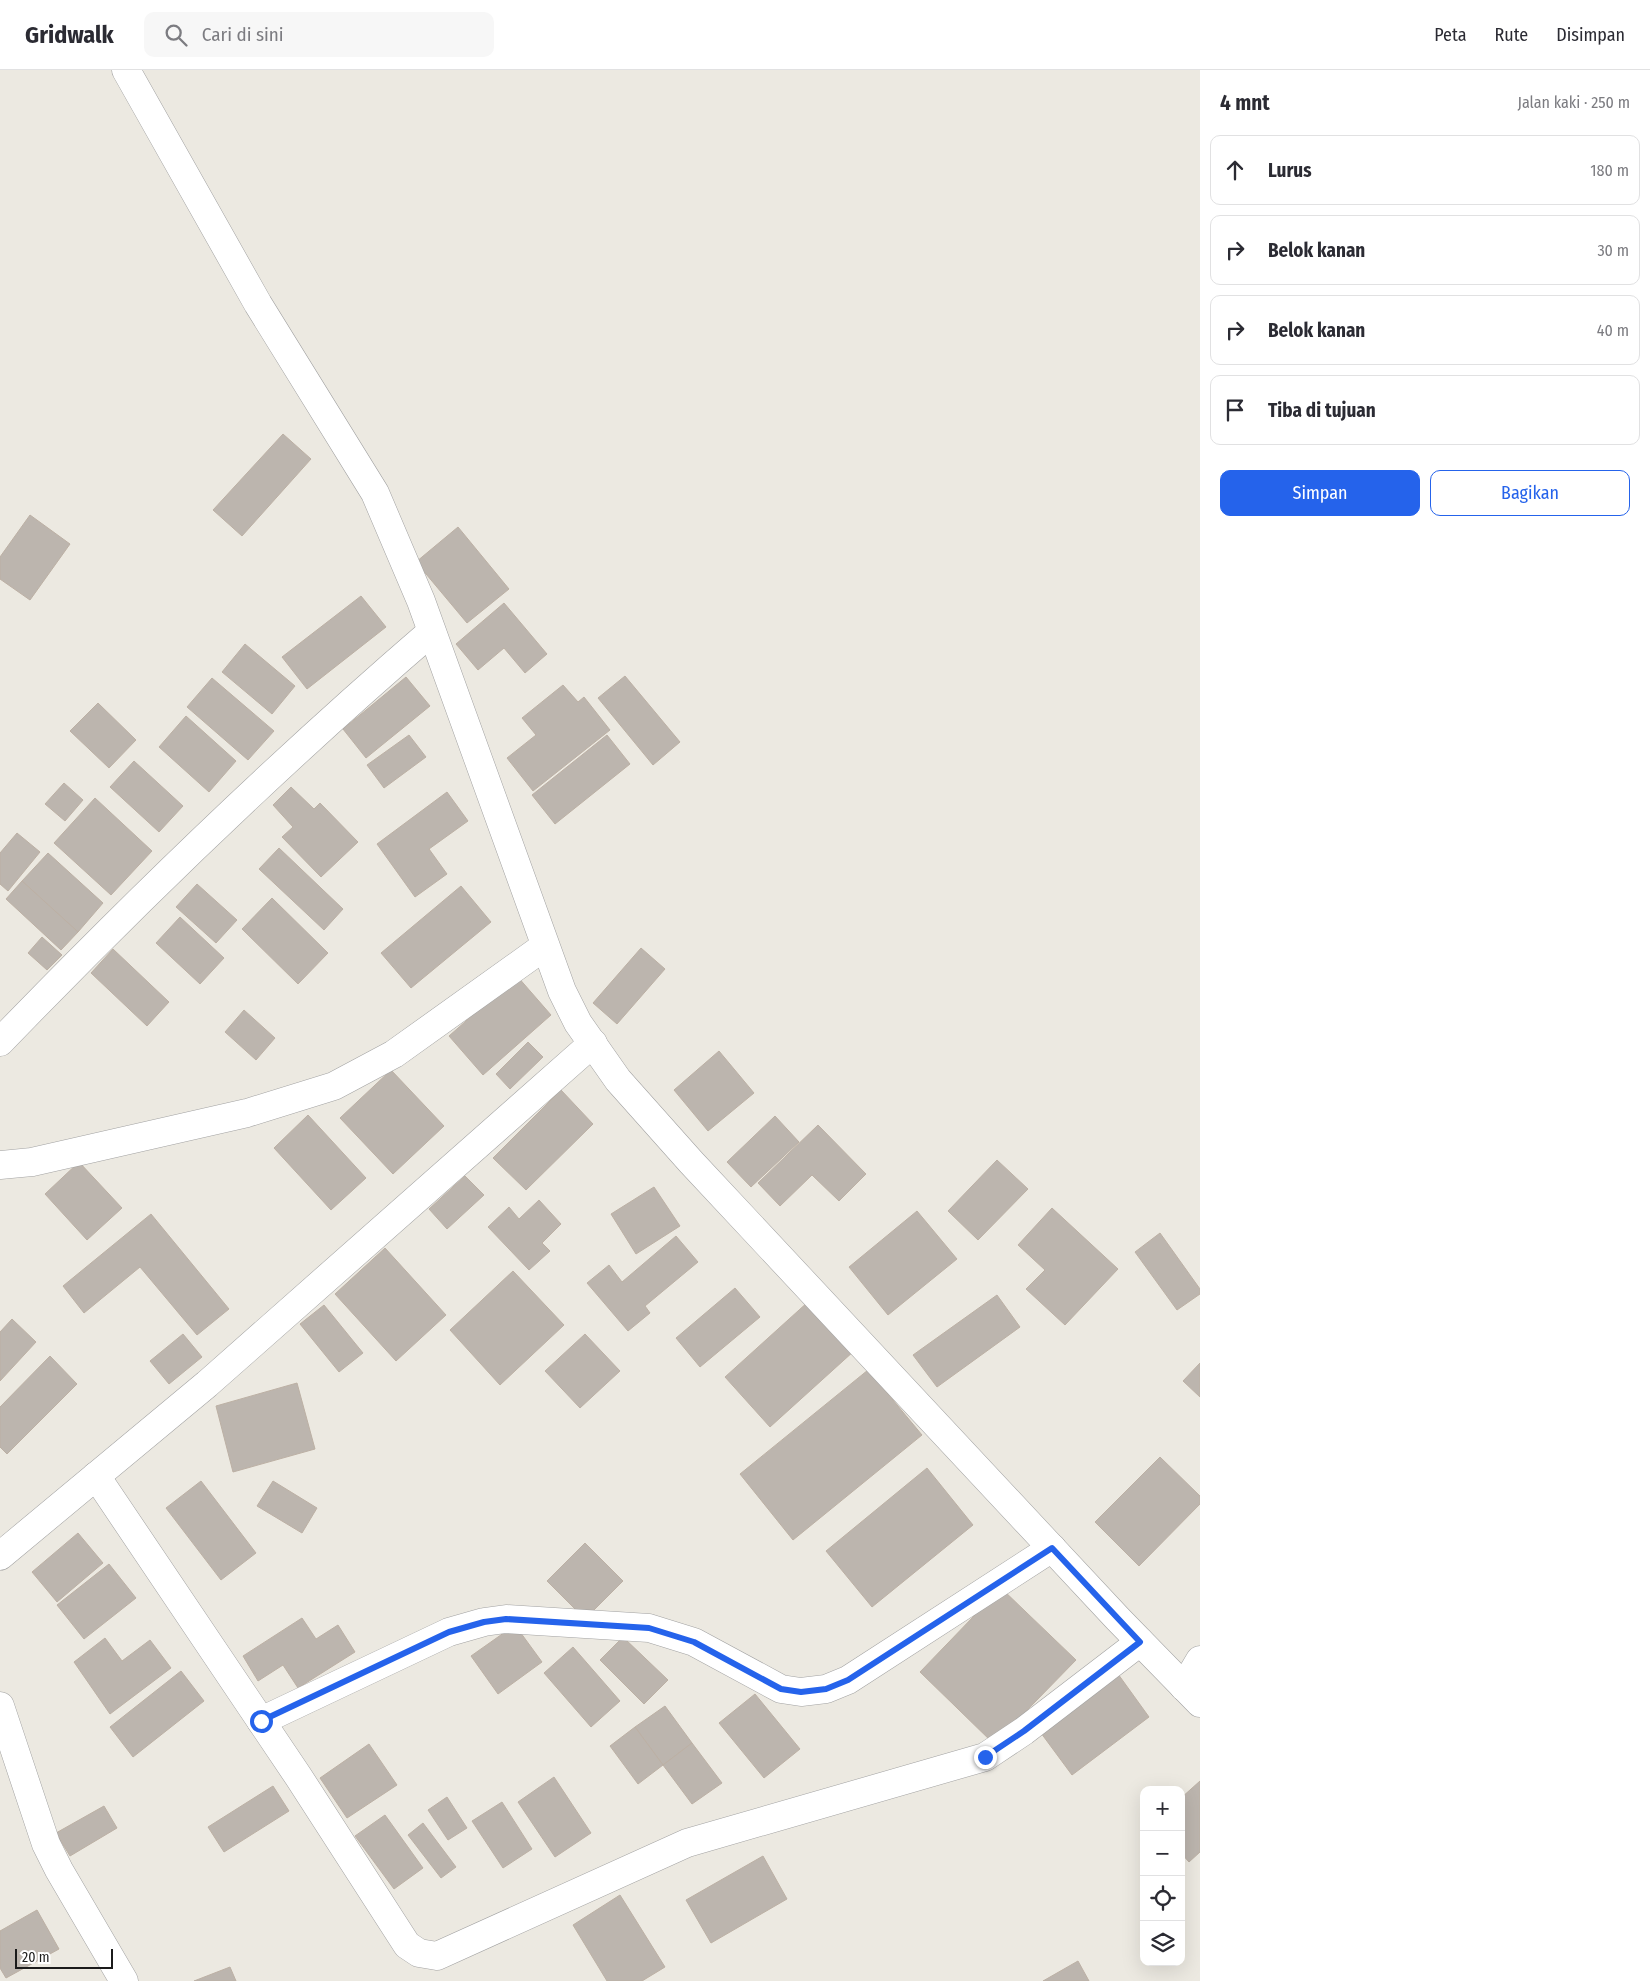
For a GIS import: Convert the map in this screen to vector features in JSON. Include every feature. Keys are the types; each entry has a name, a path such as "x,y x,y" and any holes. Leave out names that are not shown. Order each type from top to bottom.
{"street":[{"path":"126,70 258,304 375,493 421,601 545,946 562,991 578,1022 618,1080 691,1162 1140,1642 1192,1695"},
{"path":"0,1042 120,919 234,808 328,720 431,632"},
{"path":"0,1165 32,1162 247,1113 334,1086 394,1054 545,946"},
{"path":"0,1556 215,1377 592,1043"},
{"path":"96,1476 261,1721 407,1945 419,1953 437,1956 687,1843 985,1757 1024,1731 1140,1642"},
{"path":"261,1721 449,1632 484,1622 506,1619 649,1628 694,1642 781,1689 801,1692 826,1689 848,1680 1052,1548"},
{"path":"1192,1695 1200,1660"},
{"path":"0,1706 46,1844 68,1886 124,1981"}],"building":[{"path":"283,434 311,459 242,536 213,510"},
{"path":"30,515 70,544 30,600 0,579 0,557"},
{"path":"458,527 509,589 467,623 416,562"},
{"path":"361,596 386,627 307,689 282,657"},
{"path":"504,603 547,654 525,673 504,648 478,670 456,644"},
{"path":"245,644 295,686 272,714 222,672"},
{"path":"625,676 680,742 653,765 598,698"},
{"path":"406,677 430,706 366,758 343,729"},
{"path":"212,678 274,731 248,760 187,707"},
{"path":"563,685 578,702 584,697 610,730 533,791 507,758 536,735 522,718"},
{"path":"98,703 136,740 109,768 70,731"},
{"path":"186,716 236,761 209,792 159,747"},
{"path":"409,735 426,757 384,788 367,765"},
{"path":"607,735 630,764 555,824 532,795"},
{"path":"134,761 183,806 159,832 110,787"},
{"path":"64,783 83,800 65,821 45,804"},
{"path":"291,787 314,809 320,803 358,842 321,877 282,837 293,827 273,805"},
{"path":"447,792 468,821 429,849 447,874 415,897 377,844"},
{"path":"95,798 152,851 111,895 54,843"},
{"path":"17,833 40,852 8,891 0,884 0,853"},
{"path":"279,848 343,909 324,930 259,869"},
{"path":"48,853 103,903 78,932 22,881"},
{"path":"22,881 78,932 61,950 6,899"},
{"path":"197,884 237,920 216,943 176,907"},
{"path":"461,886 491,922 411,988 381,953"},
{"path":"272,898 328,953 298,984 242,929"},
{"path":"180,917 224,958 200,984 156,943"},
{"path":"42,937 62,955 47,970 28,953"},
{"path":"641,948 665,969 617,1024 593,1003"},
{"path":"113,949 169,1002 147,1026 91,973"},
{"path":"517,976 551,1015 483,1075 449,1036"},
{"path":"244,1010 275,1038 256,1060 225,1032"},
{"path":"528,1042 543,1057 510,1089 496,1074"},
{"path":"719,1051 754,1093 708,1131 674,1090"},
{"path":"391,1070 444,1126 393,1174 340,1118"},
{"path":"561,1090 593,1124 526,1190 493,1158"},
{"path":"308,1115 366,1178 331,1210 274,1148"},
{"path":"775,1116 799,1142 751,1187 727,1162"},
{"path":"818,1125 866,1174 839,1201 812,1175 780,1206 758,1183"},
{"path":"997,1160 1028,1189 978,1240 948,1211"},
{"path":"79,1162 122,1208 87,1240 45,1194"},
{"path":"465,1176 484,1195 447,1229 429,1209"},
{"path":"654,1187 680,1226 636,1254 611,1214"},
{"path":"539,1200 561,1224 542,1243 550,1251 529,1270 488,1227 509,1207 519,1219"},
{"path":"1052,1208 1118,1269 1065,1325 1026,1289 1045,1270 1018,1245"},
{"path":"917,1211 957,1259 888,1315 849,1267"},
{"path":"151,1214 229,1309 197,1335 140,1267 84,1313 63,1286"},
{"path":"1160,1233 1200,1289 1200,1294 1177,1310 1135,1252"},
{"path":"676,1236 698,1262 645,1306 650,1313 628,1331 587,1283 609,1265 622,1282"},
{"path":"385,1248 446,1315 396,1361 335,1294"},
{"path":"513,1271 564,1325 500,1385 450,1330"},
{"path":"735,1288 760,1317 700,1367 676,1338"},
{"path":"997,1295 1020,1327 937,1387 913,1355"},
{"path":"809,1301 854,1351 770,1427 725,1377"},
{"path":"324,1305 363,1353 339,1372 300,1324"},
{"path":"12,1319 36,1342 0,1381 0,1332"},
{"path":"183,1334 202,1357 169,1384 150,1361"},
{"path":"585,1334 620,1371 580,1408 545,1371"},
{"path":"50,1356 77,1384 7,1454 0,1447 0,1407"},
{"path":"1200,1363 1200,1397 1183,1381"},
{"path":"868,1370 922,1435 793,1540 740,1474"},
{"path":"297,1383 315,1449 233,1472 216,1406"},
{"path":"1160,1457 1200,1496 1200,1504 1139,1566 1095,1522"},
{"path":"927,1468 973,1525 872,1607 826,1551"},
{"path":"201,1481 256,1553 221,1580 166,1508"},
{"path":"273,1481 317,1508 302,1533 257,1506"},
{"path":"78,1533 103,1563 57,1602 32,1572"},
{"path":"585,1543 623,1581 585,1619 547,1581"},
{"path":"109,1564 136,1598 84,1639 57,1605"},
{"path":"1001,1588 1076,1660 994,1744 920,1672"},
{"path":"302,1618 316,1639 338,1625 355,1652 298,1688 283,1665 258,1681 243,1656"},
{"path":"515,1625 542,1662 498,1694 471,1656"},
{"path":"623,1637 668,1680 644,1704 600,1660"},
{"path":"105,1638 122,1661 150,1640 171,1668 110,1714 74,1662"},
{"path":"573,1647 620,1701 591,1727 544,1673"},
{"path":"181,1671 204,1701 133,1757 110,1727"},
{"path":"1118,1674 1149,1717 1072,1775 1041,1733"},
{"path":"755,1694 800,1749 764,1778 719,1723"},
{"path":"665,1706 692,1743 663,1765 635,1727"},
{"path":"635,1727 663,1765 638,1784 610,1746"},
{"path":"692,1743 722,1783 692,1804 663,1765"},
{"path":"369,1744 397,1785 347,1818 320,1778"},
{"path":"554,1777 591,1833 555,1857 518,1802"},
{"path":"1200,1781 1200,1852 1189,1862 1185,1858 1185,1794"},
{"path":"273,1786 289,1811 224,1852 208,1827"},
{"path":"447,1797 467,1828 448,1840 428,1810"},
{"path":"502,1802 532,1849 503,1868 472,1821"},
{"path":"104,1806 117,1828 70,1856 56,1833"},
{"path":"385,1815 423,1868 394,1889 355,1836"},
{"path":"423,1823 456,1867 441,1878 408,1835"},
{"path":"763,1856 787,1899 711,1943 686,1900"},
{"path":"620,1895 665,1967 642,1981 607,1981 573,1925"},
{"path":"37,1910 59,1949 6,1978 0,1968 0,1931"},
{"path":"1078,1961 1089,1981 1043,1981"},
{"path":"230,1967 236,1981 194,1981"}],"route":[{"path":"261,1721 449,1632 484,1622 506,1619 535,1620 587,1626 649,1628 694,1642 750,1674 781,1689 801,1692 826,1689 848,1680 1052,1548 1140,1642 1002,1748 985,1757"}]}
